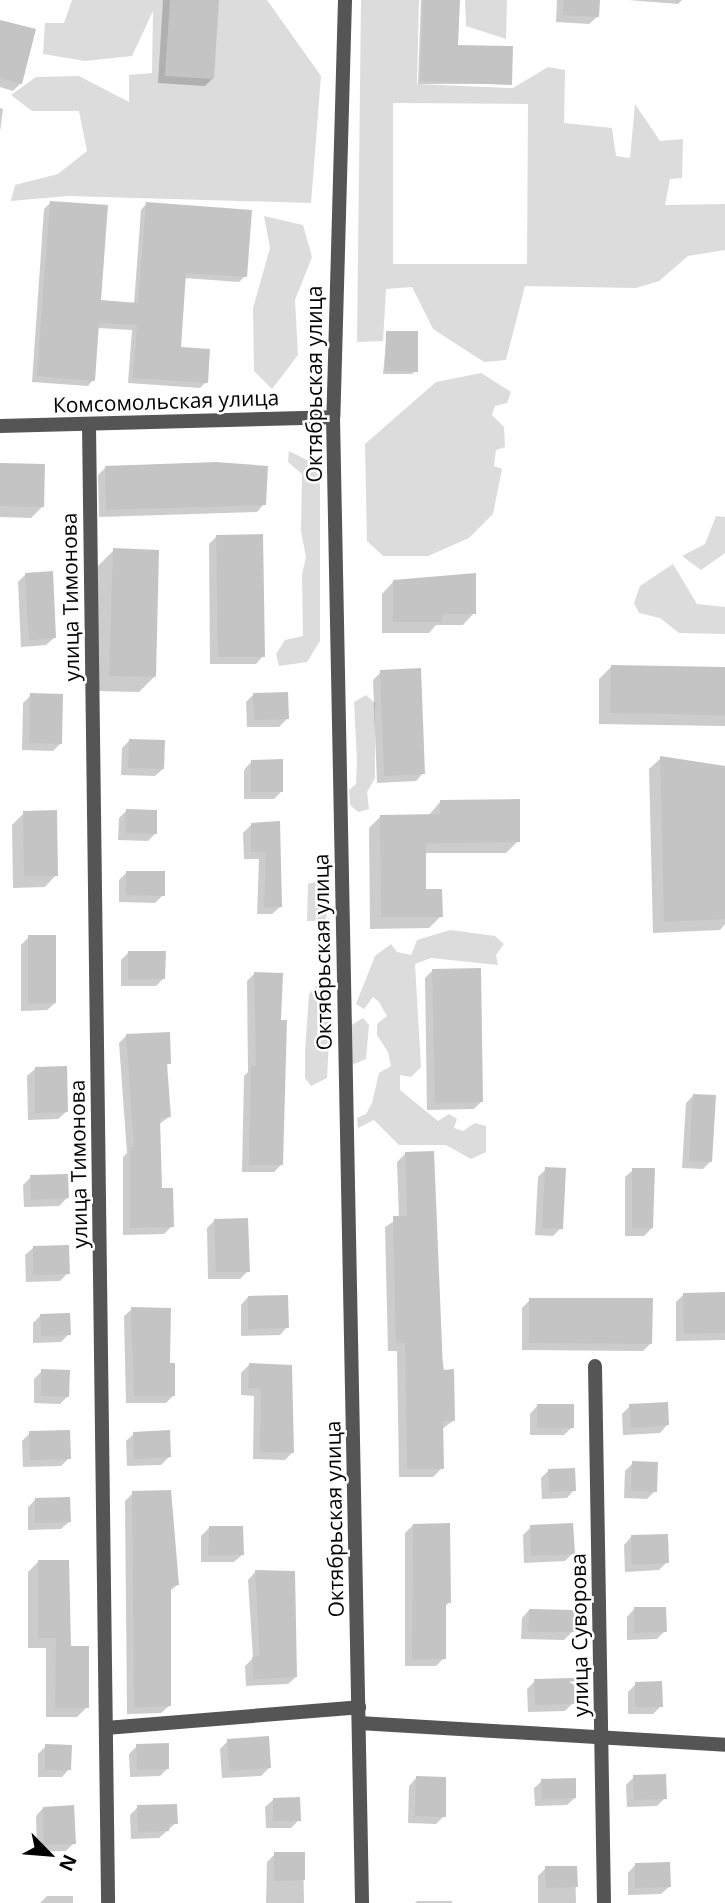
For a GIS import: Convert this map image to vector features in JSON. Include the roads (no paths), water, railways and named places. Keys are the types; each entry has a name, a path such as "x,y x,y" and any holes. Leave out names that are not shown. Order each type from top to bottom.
{"street":[{"name":"Октябрьская улица","path":"345,0 334,418 362,1903"},
{"name":"Комсомольская улица","path":"0,426 334,418"},
{"name":"улица Тимонова","path":"89,425 108,1903"},
{"name":"улица Суворова","path":"595,1366 604,1903"},
{"path":"106,1728 359,1707"},
{"path":"359,1723 725,1745"}]}
